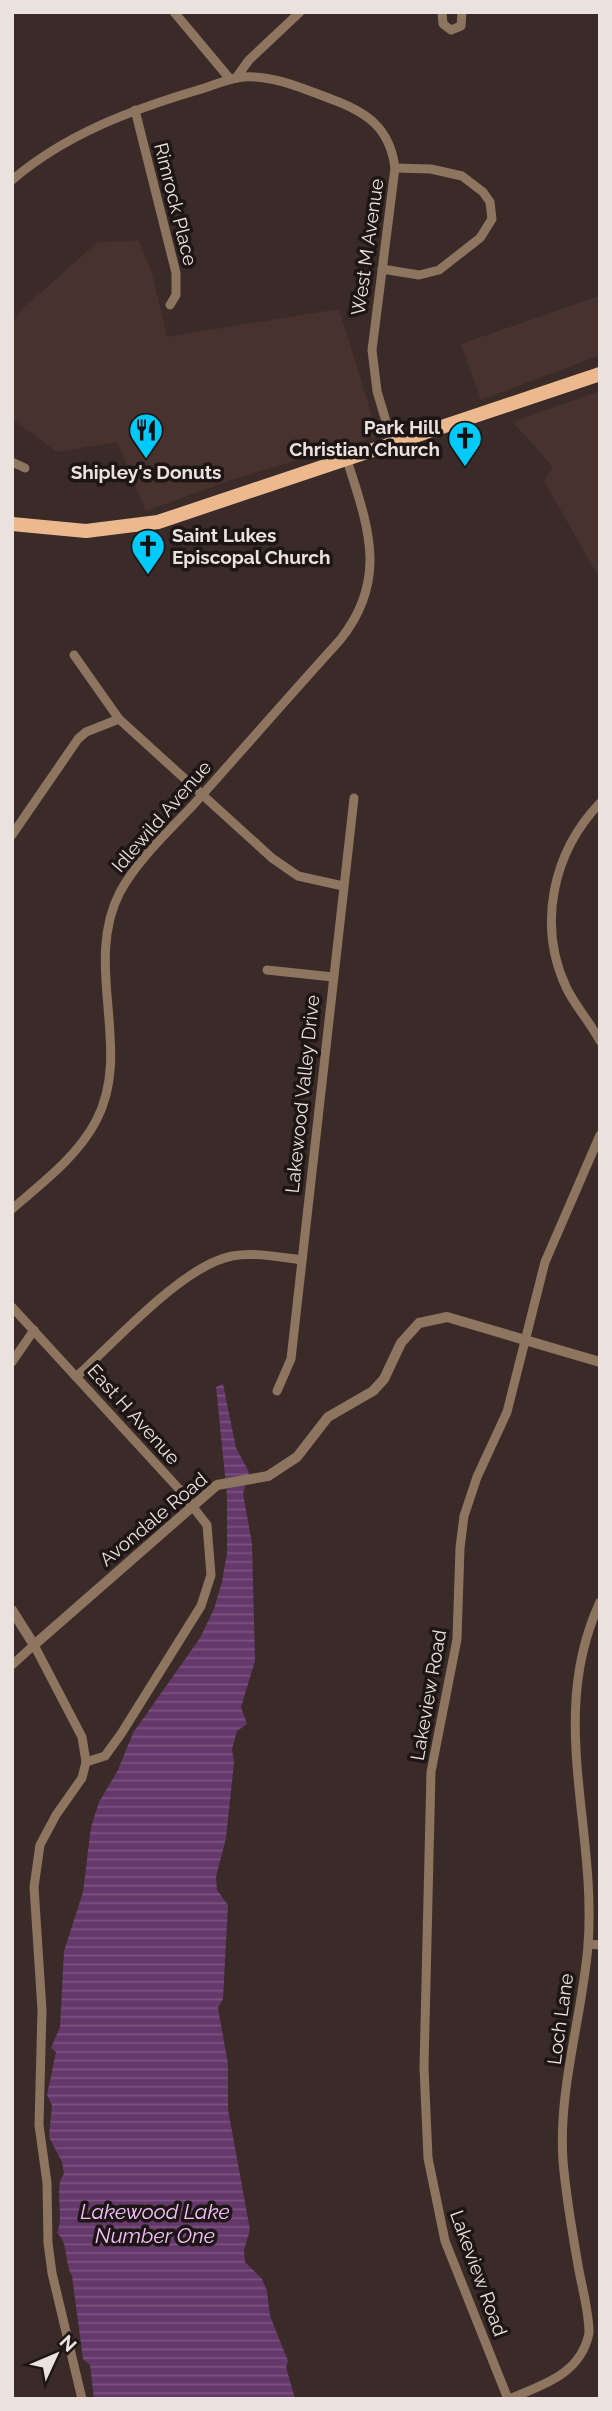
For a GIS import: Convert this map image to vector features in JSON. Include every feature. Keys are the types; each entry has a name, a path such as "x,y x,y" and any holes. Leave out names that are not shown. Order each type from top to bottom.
{"main road":[{"path":"12,524 86,531 158,522 600,374"}],"street":[{"path":"174,12 233,79"},
{"path":"12,180 80,134 135,110 233,79 249,60 300,12"},
{"path":"443,13 443,24 452,30 461,26 462,12"},
{"name":"West M Avenue","path":"233,79 284,82 354,107 380,127 388,139 395,168 373,332 373,366 377,391 393,445"},
{"name":"Rimrock Place","path":"135,110 176,273 176,295 170,305"},
{"path":"382,270 419,275 439,270 480,238 492,219 490,202 483,192 462,176 431,169 395,168"},
{"name":"Idlewild Avenue","path":"12,1209 79,1146 97,1119 109,1081 104,964 111,913 132,873 340,640 362,604 371,566 369,531 347,460"},
{"path":"12,461 25,468"},
{"path":"74,655 119,719 290,872 311,881 343,886"},
{"path":"12,835 78,739 86,732 119,719"},
{"name":"Lakewood Valley Drive","path":"277,1391 290,1359 354,798"},
{"path":"600,803 582,824 562,861 553,895 551,921 561,975 597,1030 600,1041"},
{"path":"267,970 333,977"},
{"name":"Lakeview Road","path":"508,2399 461,2286 443,2231 428,2158 424,2067 432,1772 457,1639 460,1536 469,1498 507,1412 545,1262 600,1135"},
{"path":"76,1377 182,1281 206,1265 243,1255 302,1260"},
{"name":"East H Avenue","path":"12,1307 204,1518 211,1547 211,1575 201,1606 105,1756 86,1762"},
{"name":"Avondale Road","path":"12,1665 193,1505 223,1483 268,1476 286,1466 328,1417 373,1391 390,1369 405,1336 419,1323 447,1317 600,1362"},
{"path":"12,1362 34,1330"},
{"name":"Loch Lane","path":"508,2399 550,2382 573,2367 584,2350 589,2333 563,2149 566,2100 588,1944 588,1868 573,1714 579,1660 600,1602"},
{"path":"12,1610 34,1645 82,1737 86,1762 82,1778 56,1815 40,1845 34,1887 42,2010 39,2125 47,2183 48,2243 52,2273 82,2399"},
{"path":"588,1944 600,1945"}],"shaded area":[{"path":"139,241 152,273 167,337 339,309 378,436 234,479 146,511 117,442 57,452 12,419 12,323 22,309 98,242"},
{"path":"599,296 600,355 481,400 461,344"},
{"path":"600,391 600,579 544,481 553,467 513,422"}],"water":[{"name":"Lakewood Lake Number One","path":"223,1384 236,1448 249,1472 243,1494 252,1543 255,1661 241,1707 247,1724 237,1731 232,1749 234,1763 226,1838 216,1877 217,1890 228,1905 223,1999 218,2008 228,2064 228,2109 250,2230 244,2250 245,2262 262,2279 267,2291 270,2316 288,2361 286,2367 295,2399 94,2399 90,2365 83,2359 72,2276 63,2242 57,2233 60,2218 59,2186 64,2174 62,2162 49,2137 52,2105 47,2095 56,2052 51,2048 60,2027 64,1951 83,1892 91,1827 99,1802 118,1770 133,1733 200,1638 214,1609 222,1582 227,1553 227,1495 216,1387"}],"place":[{"name":"Shipley's Donuts","path":"146,460"},
{"name":"Park Hill Christian Church","path":"465,468"},
{"name":"Saint Lukes Episcopal Church","path":"148,576"}]}
